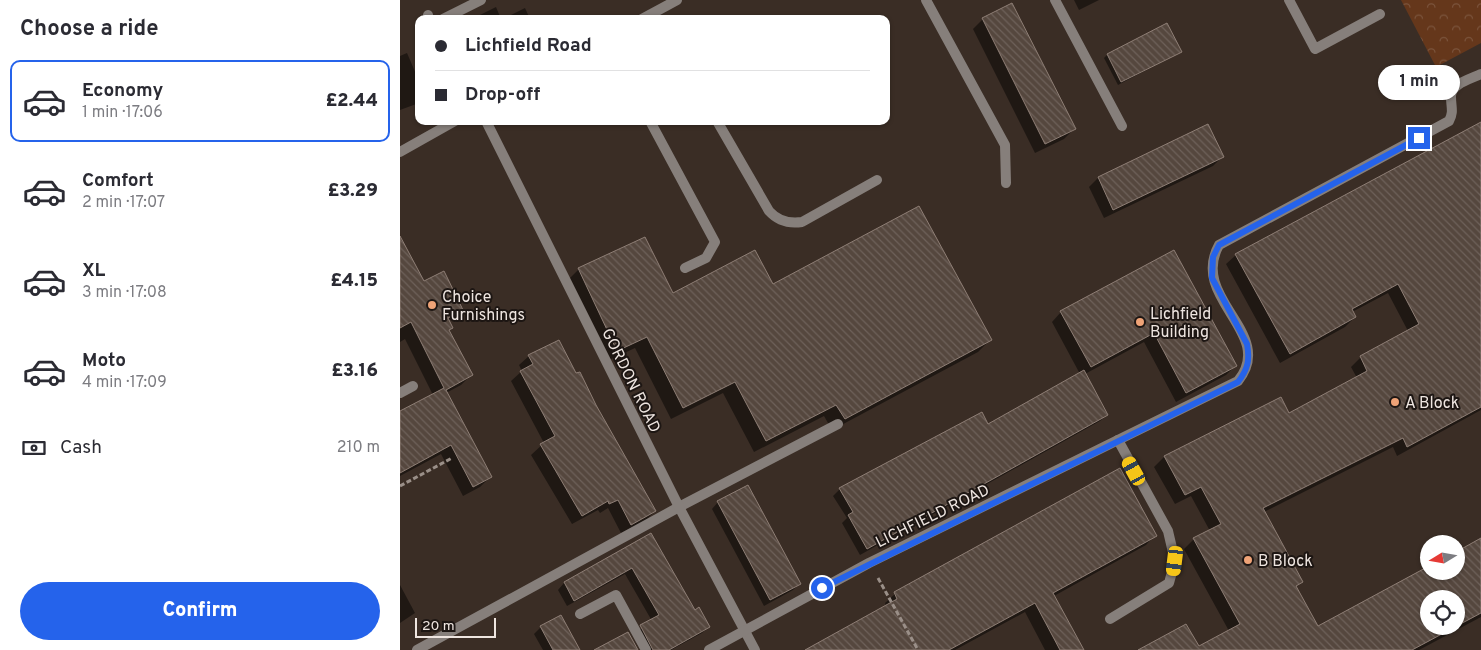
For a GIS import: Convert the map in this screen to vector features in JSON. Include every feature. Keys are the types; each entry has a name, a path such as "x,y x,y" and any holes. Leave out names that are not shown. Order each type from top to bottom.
{"street":[{"path":"451,15 481,0"},
{"path":"657,15 677,0"},
{"path":"926,0 1005,145 1006,183"},
{"path":"1055,0 1122,126"},
{"path":"1289,0 1315,49 1380,14"},
{"name":"LICHFIELD ROAD","path":"709,650 870,563 1238,382 1248,365 1247,344 1212,278 1213,257 1219,245 1449,121 1453,113 1451,92 1454,87 1481,74"},
{"path":"400,152 448,125"},
{"name":"GORDON ROAD","path":"488,125 679,507 755,650"},
{"path":"652,125 715,242 706,258 685,268"},
{"path":"719,125 769,211 782,221 802,222 877,180"},
{"path":"400,393 413,386"},
{"path":"417,650 679,507 838,424"},
{"path":"1110,619 1169,583 1175,561 1168,531 1118,440"},
{"path":"580,614 616,595 646,650"}],"path":[{"path":"400,486 452,458"},
{"path":"870,563 918,650"}],"green space":[{"path":"1401,0 1481,0 1481,43 1436,67"}],"building":[{"path":"1012,3 1076,129 1045,144 982,18"},
{"path":"1167,23 1182,52 1121,82 1107,54"},
{"path":"1481,122 1481,407 1407,447 1403,438 1263,508 1303,582 1296,586 1318,626 1420,571 1420,580 1465,580 1465,547 1481,538 1481,613 1465,622 1465,590 1420,590 1420,635 1440,635 1412,650 1138,650 1186,624 1199,646 1240,624 1193,538 1221,524 1201,487 1185,495 1164,456 1281,397 1289,413 1367,371 1360,356 1419,324 1398,284 1352,309 1356,317 1290,354 1235,254"},
{"path":"1208,124 1224,157 1113,210 1098,177"},
{"path":"919,206 992,340 845,419 836,405 766,441 735,382 683,408 647,337 617,351 578,268 645,237 673,293 755,250 773,284"},
{"path":"400,236 424,281 444,271 463,310 448,318 453,328 449,330 473,375 446,390 492,477 473,487 451,445 400,473 400,411 444,388 411,322 400,328"},
{"name":"Lichfield Building","path":"1174,250 1237,366 1186,393 1154,333 1091,367 1060,311"},
{"path":"559,340 576,373 580,372 596,405 656,511 631,525 618,500 609,504 608,501 582,516 540,444 555,436 520,371 533,364 528,355"},
{"path":"1084,370 1108,415 867,549 848,515 853,512 839,488 982,412 988,424"},
{"path":"1120,468 1157,536 1053,593 1084,650 1060,650 1035,603 949,650 805,650 897,599 894,592"},
{"path":"748,485 801,584 770,600 717,501"},
{"path":"651,533 695,610 699,607 710,627 669,650 653,650 640,625 659,615 632,568 574,601 564,582"},
{"path":"561,615 580,650 553,650 540,626"},
{"path":"628,632 638,650 594,650"}],"place":[{"name":"Choice Furnishings","path":"432,305"},
{"name":"Lichfield Building","path":"1140,322"},
{"name":"A Block","path":"1395,402"},
{"name":"B Block","path":"1248,560"}],"route":[{"path":"822,588 1238,382 1248,365 1249,355 1247,344 1212,278 1211,267 1213,257 1219,245 1419,138"}]}
